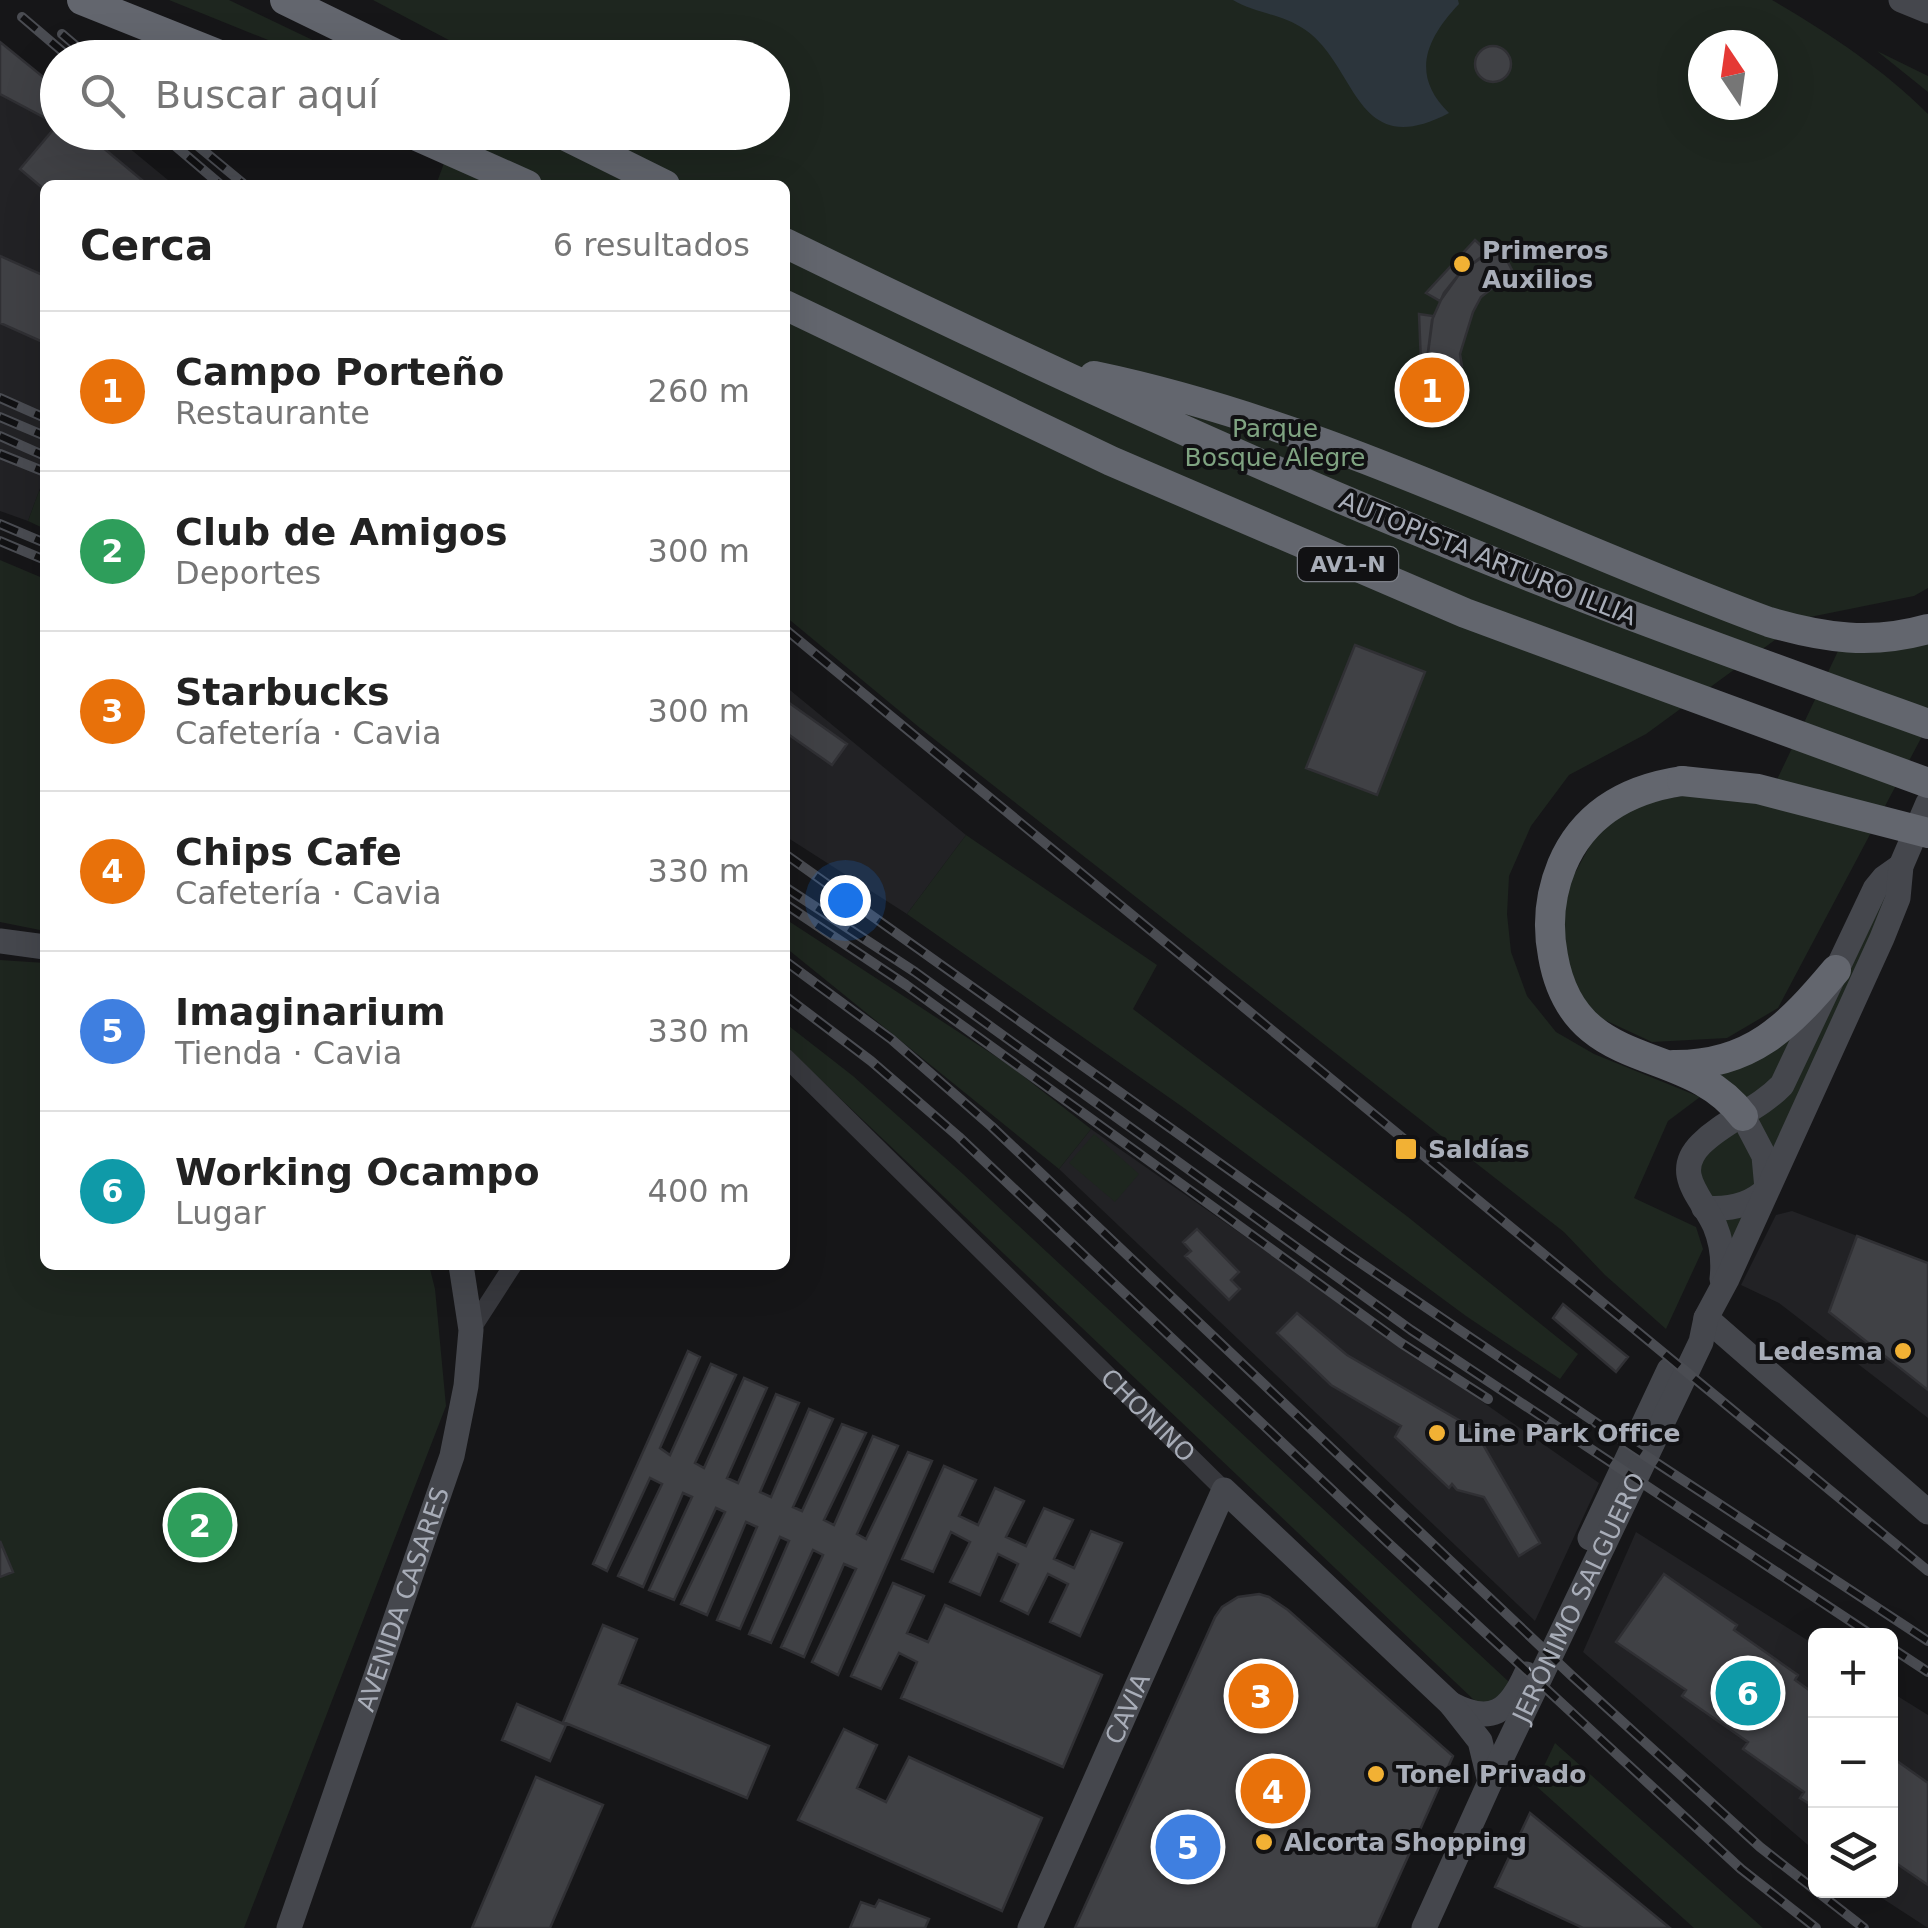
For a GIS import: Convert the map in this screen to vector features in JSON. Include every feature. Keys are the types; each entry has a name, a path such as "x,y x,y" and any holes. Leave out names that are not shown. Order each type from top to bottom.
{"highway":[{"path":"82,0 182,40"},
{"path":"285,0 366,39"},
{"path":"331,0 366,39"},
{"path":"448,150 515,180"},
{"path":"594,150 655,180"},
{"name":"AUTOPISTA ARTURO ILLIA","path":"790,245 1039,364 1427,535 1658,626 1928,724"},
{"name":"AV1-N","path":"790,307 1111,461 1448,606 1928,784"},
{"path":"1039,364 1140,386 1252,417 1769,622 1828,636 1871,640 1928,629"},
{"path":"1743,1116 1714,1087 1625,1052 1584,1022 1570,1004 1554,964 1550,914 1565,860 1591,821 1613,804 1636,791 1682,781 1758,789 1928,832"},
{"path":"1655,1062 1706,1063 1761,1044 1786,1026 1836,970"}],"street":[{"path":"1901,0 1928,12"},
{"name":"JERÓNIMO SALGUERO","path":"1424,1928 1654,1442 1700,1342 1706,1318 1882,938 1898,898 1901,866 1928,803"},
{"name":"JERÓNIMO SALGUERO","path":"1720,1288 1720,1244 1690,1186 1690,1160 1709,1137 1782,1085 1875,889 1901,866"},
{"path":"0,941 40,945"},
{"name":"CHONINO","path":"790,1062 1224,1490 1451,1704 1480,1741 1490,1782"},
{"path":"1704,1208 1734,1207 1758,1198 1767,1188 1764,1156 1743,1116"},
{"name":"AVENIDA CASARES","path":"289,1928 452,1456 472,1330 462,1270"},
{"path":"472,1330 510,1270"},
{"path":"1706,1318 1928,1512"},
{"name":"JERÓNIMO SALGUERO","path":"1451,1704 1479,1714 1505,1708 1515,1698 1686,1336 1706,1318"},
{"name":"CAVIA","path":"1030,1928 1224,1490"}],"shaded area":[{"path":"1233,0 1458,0 1459,4 1438,30 1427,57 1429,85 1449,113 1418,125 1394,126 1376,118 1361,103 1322,45 1304,29"},
{"path":"0,42 40,75 40,150 132,150 168,180 40,180 40,489 28,521 0,511"},
{"path":"790,690 966,835 907,914 790,839"},
{"path":"1091,1129 1599,1483 1535,1621 1059,1169"},
{"path":"1792,1211 1928,1263 1928,1418 1779,1303 1741,1285 1776,1215"},
{"path":"1636,1532 1808,1641 1808,1845 1583,1652"},
{"path":"1898,1696 1928,1715 1928,1928 1882,1898 1898,1898"}],"green space":[{"path":"169,0 229,0 313,40 268,40"},
{"name":"Parque Bosque Alegre","path":"373,0 1772,0 1854,52 1928,114 1928,588 1914,596 1805,618 1646,734 1569,775 1531,826 1509,876 1511,952 1527,996 1556,1032 1594,1054 1700,1097 1668,1121 1634,1198 1696,1227 1703,1249 1666,1329 1564,1232 920,728 790,620 790,180 438,180 449,150 790,150 790,40 449,40"},
{"path":"1877,51 1928,76 1928,92"},
{"path":"39,491 40,491 40,527 28,521"},
{"path":"0,560 40,577 40,930 0,922"},
{"path":"1928,641 1928,725 1778,1008 1727,1038 1652,1042 1594,1015 1564,975 1563,895 1599,829 1642,804 1691,794 1765,805 1838,651"},
{"path":"966,835 1157,965 1133,1009 1408,1217 1578,1354 1560,1379 1466,1316 1184,1108 907,914"},
{"path":"1901,866 1727,1279 1688,1169 1742,1117 1674,1065 1761,1045"},
{"path":"790,922 1009,1065 1091,1129 1059,1169 790,951"},
{"path":"0,960 40,963 40,1270 430,1270 446,1406 244,1928 0,1928"},
{"path":"790,1027 853,1076 963,1174 1508,1681 1507,1691 1483,1705 790,1051"},
{"path":"1094,1134 1139,1174 1115,1202 1069,1163"},
{"path":"1555,1743 1763,1928 1694,1928 1535,1785"}],"building":[{"path":"0,42 40,74 40,115 0,94"},
{"path":"1493,46 1506,51 1511,64 1506,77 1493,82 1480,77 1475,64 1480,51"},
{"path":"40,145 40,150 106,150 142,180 40,180 40,186 20,169"},
{"name":"Primeros Auxilios","path":"1475,240 1488,252 1460,273 1440,301 1426,293"},
{"path":"1499,245 1513,272 1481,297 1460,354 1462,366 1426,368 1432,320 1444,293 1460,273"},
{"path":"0,256 40,274 40,341 0,323"},
{"path":"1419,314 1433,316 1426,368 1416,368 1421,363"},
{"path":"1355,645 1425,672 1377,795 1306,768"},
{"path":"790,704 847,744 832,765 790,736"},
{"path":"1197,1229 1239,1272 1231,1280 1240,1289 1229,1300 1185,1256 1191,1251 1183,1242"},
{"name":"Ledesma","path":"1857,1236 1928,1263 1928,1390 1829,1312"},
{"path":"1563,1304 1628,1357 1616,1372 1553,1318"},
{"name":"Line Park Office","path":"1297,1313 1347,1355 1474,1429 1540,1543 1519,1556 1484,1497 1457,1490 1452,1484 1449,1488 1395,1437 1401,1426 1331,1385 1277,1333"},
{"path":"688,1351 700,1357 660,1448 670,1455 711,1364 736,1375 695,1463 704,1468 744,1378 767,1388 727,1478 738,1483 776,1394 799,1403 760,1492 771,1497 809,1409 833,1419 793,1507 802,1511 842,1424 866,1433 824,1520 834,1525 873,1436 898,1446 857,1534 866,1539 908,1452 932,1461 838,1675 812,1662 856,1569 844,1564 804,1657 781,1647 823,1555 813,1550 771,1643 749,1634 789,1541 780,1537 740,1629 717,1620 757,1527 746,1522 707,1615 681,1604 725,1512 716,1508 674,1600 649,1590 692,1497 683,1493 643,1587 618,1576 662,1484 650,1478 607,1571 593,1564"},
{"path":"944,1466 976,1480 959,1516 978,1525 995,1488 1024,1501 1006,1537 1026,1546 1044,1508 1073,1520 1054,1559 1074,1568 1091,1531 1122,1543 1080,1636 1050,1622 1068,1584 1048,1574 1028,1614 1001,1601 1018,1564 998,1554 980,1595 950,1582 970,1542 951,1532 933,1572 902,1559"},
{"path":"0,1541 13,1572 0,1577"},
{"path":"1664,1574 1737,1625 1734,1630 1798,1675 1795,1680 1808,1689 1808,1803 1800,1798 1804,1792 1743,1749 1748,1742 1682,1696 1686,1690 1616,1642"},
{"path":"893,1583 924,1596 907,1633 928,1642 945,1605 1102,1675 1063,1767 901,1698 917,1662 899,1653 881,1689 851,1676"},
{"name":"Alcorta Shopping","path":"1259,1594 1288,1610 1453,1756 1376,1928 1075,1928 1215,1617 1238,1597"},
{"path":"603,1625 637,1639 619,1684 769,1746 747,1798 563,1722"},
{"path":"517,1704 566,1725 550,1761 502,1740"},
{"path":"844,1729 877,1745 857,1788 886,1802 909,1757 1042,1818 1002,1911 798,1820"},
{"path":"1898,1762 1928,1783 1928,1885 1898,1864"},
{"path":"536,1777 603,1805 550,1928 472,1928"},
{"path":"1530,1813 1670,1928 1583,1928 1495,1887"},
{"path":"879,1900 929,1919 925,1928 850,1928 861,1902 875,1907"}],"railway":[{"path":"22,17 49,40"},
{"path":"62,34 69,40"},
{"path":"180,150 215,180"},
{"path":"203,150 239,180"},
{"path":"0,398 40,416"},
{"path":"0,417 40,434"},
{"path":"0,436 40,454"},
{"path":"0,454 40,470"},
{"path":"0,524 40,541"},
{"path":"0,541 40,558"},
{"path":"790,633 1928,1571"},
{"path":"790,858 1346,1253 1928,1641"},
{"path":"790,890 915,972 1411,1330 1861,1628"},
{"path":"790,907 906,985 1401,1343 1488,1399"},
{"path":"790,965 891,1039 991,1126 1572,1676 1760,1847 1864,1928"},
{"path":"790,1000 871,1061 959,1137 1386,1541 1741,1869 1816,1928"},
{"path":"1898,1652 1928,1672"}],"place":[{"name":"Primeros Auxilios","path":"1462,264"},
{"name":"Campo Porteño","path":"1432,390"},
{"name":"Saldías","path":"1406,1149"},
{"name":"Ledesma","path":"1903,1351"},
{"name":"Line Park Office","path":"1437,1433"},
{"name":"Club de Amigos","path":"200,1525"},
{"name":"Working Ocampo","path":"1748,1693"},
{"name":"Starbucks","path":"1261,1696"},
{"name":"Tonel Privado","path":"1376,1774"},
{"name":"Chips Cafe","path":"1273,1791"},
{"name":"Alcorta Shopping","path":"1264,1842"},
{"name":"Imaginarium","path":"1188,1847"}]}
